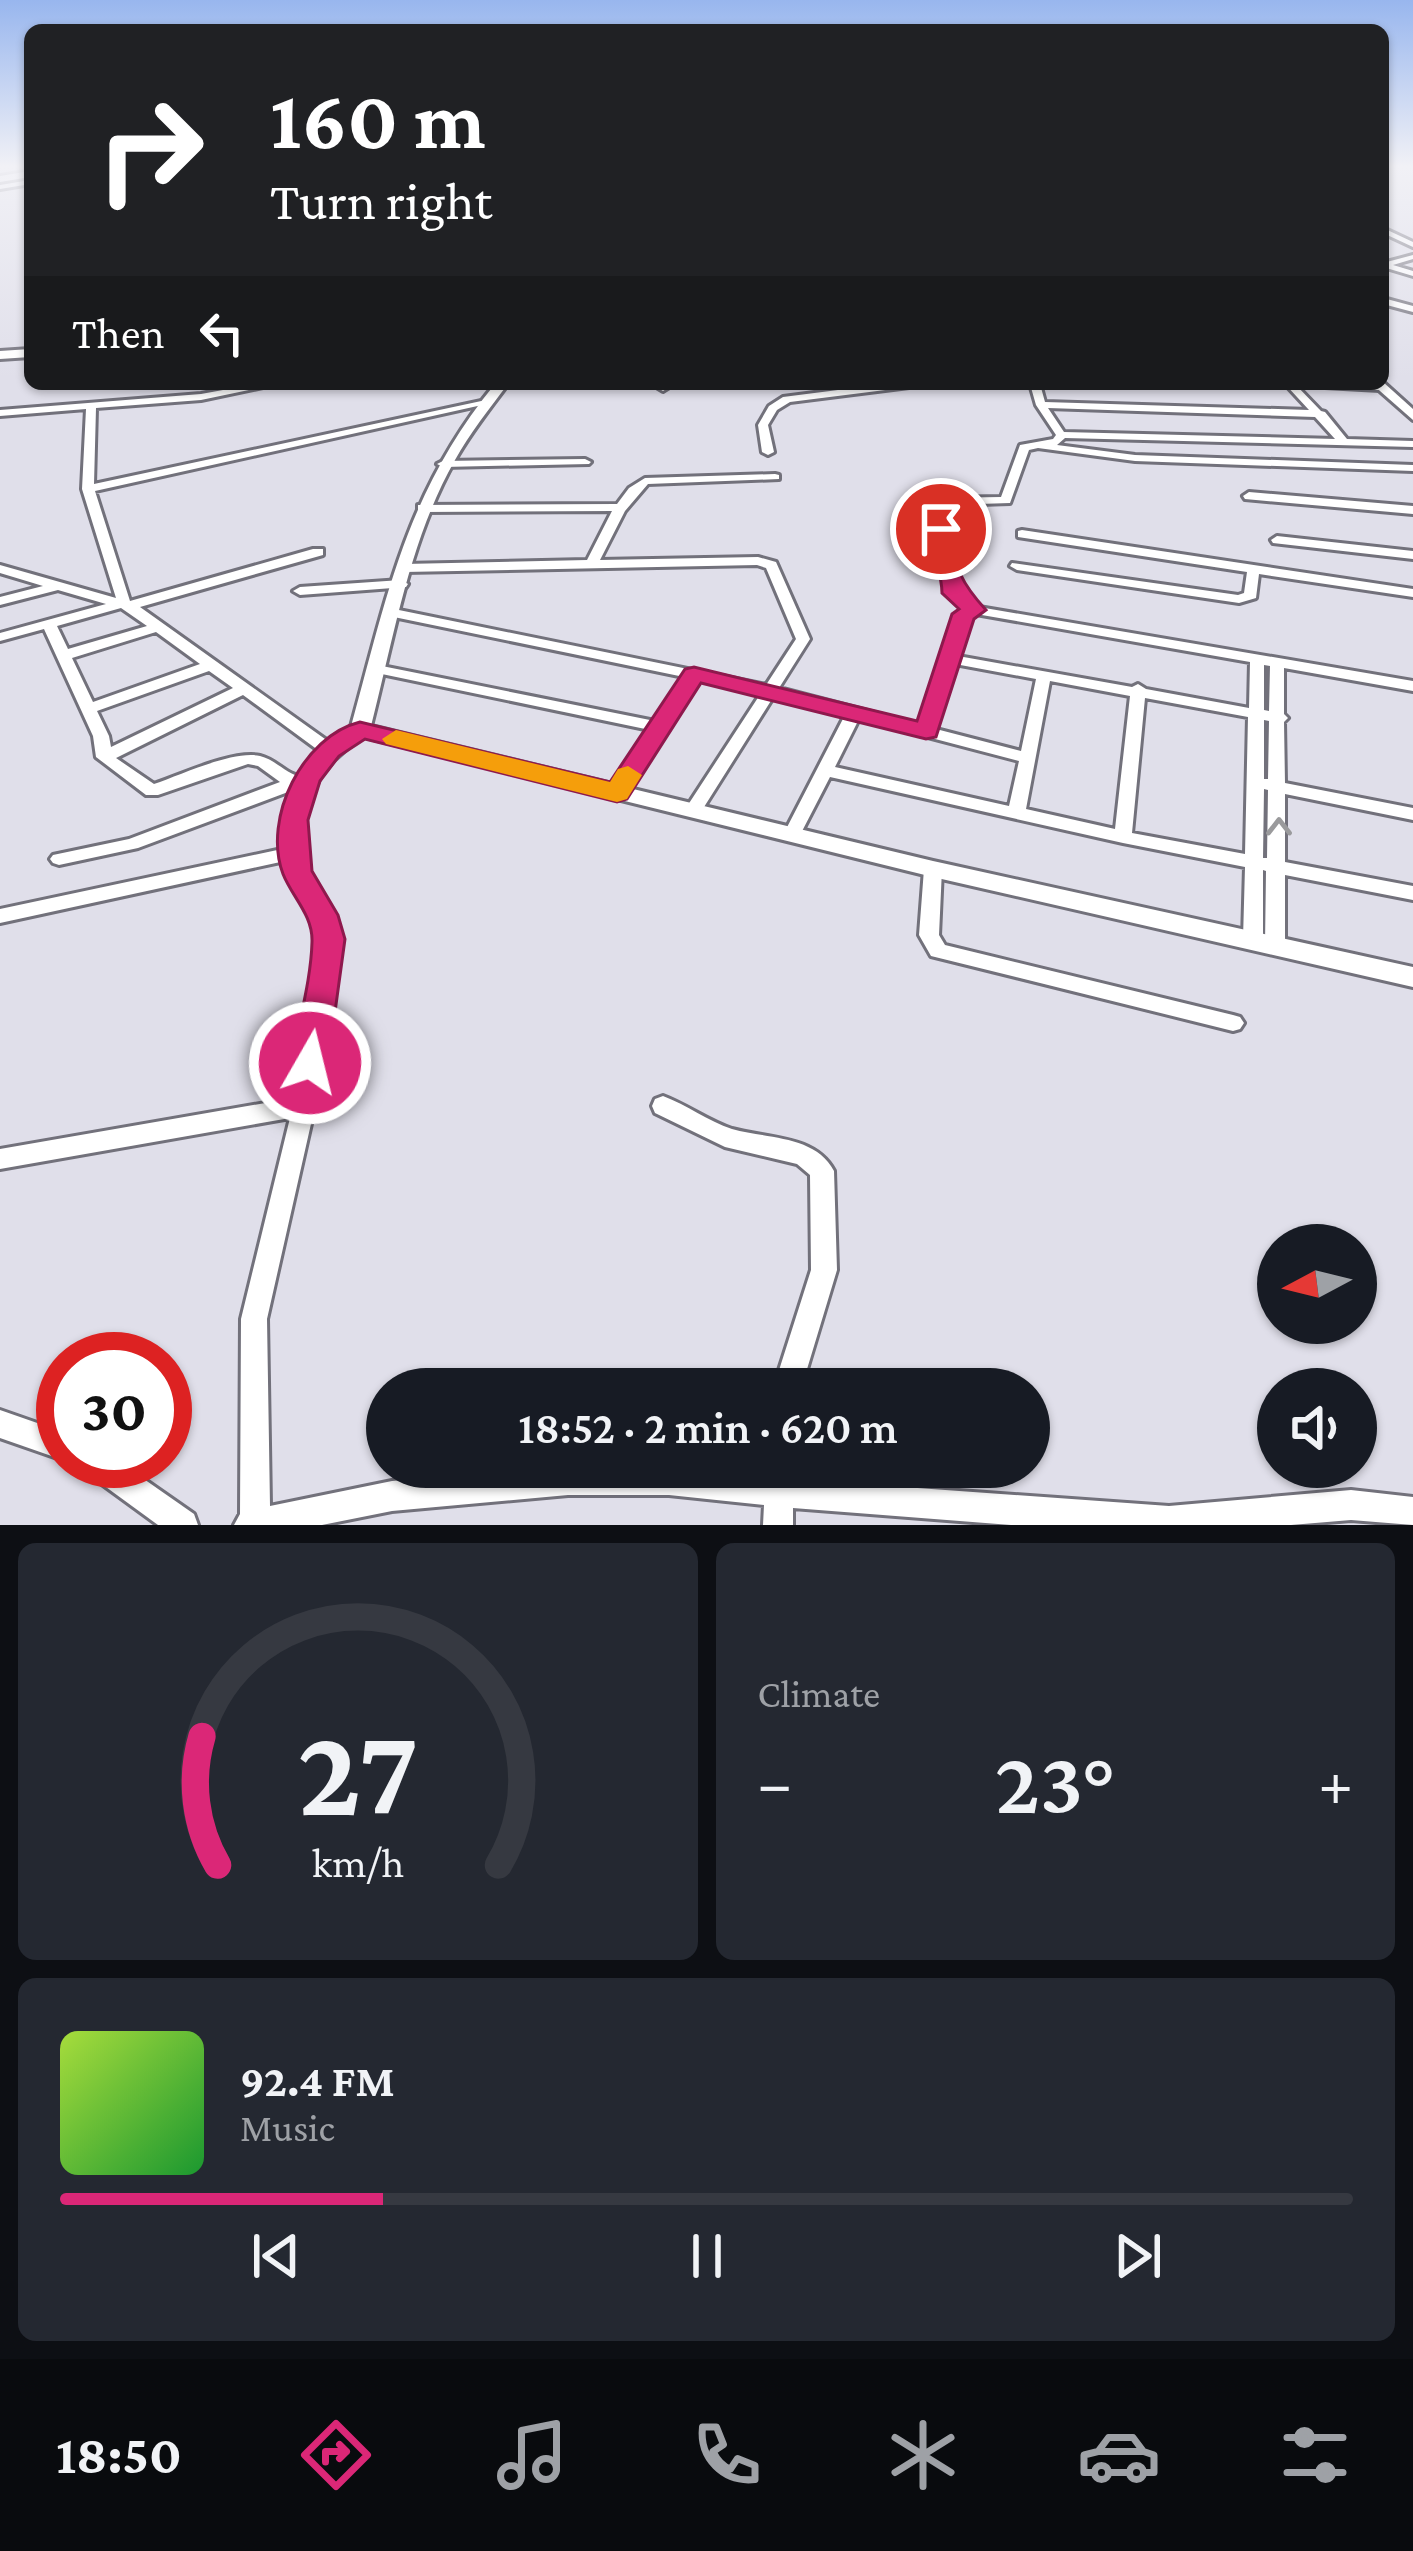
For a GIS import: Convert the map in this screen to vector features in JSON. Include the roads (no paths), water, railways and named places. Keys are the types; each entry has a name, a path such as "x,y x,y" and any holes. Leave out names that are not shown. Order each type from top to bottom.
{"street":[{"path":"1389,303 1413,296"},
{"path":"1389,303 1413,309"},
{"path":"0,413 244,390"},
{"path":"59,859 132,844 300,781 337,741 377,669 422,508 443,464 497,390"},
{"path":"768,452 763,424 773,408 787,399 860,390"},
{"path":"1037,390 1061,435"},
{"path":"1295,390 1343,440"},
{"path":"1405,402 1413,416"},
{"path":"88,489 486,404"},
{"path":"1041,405 1321,414"},
{"path":"91,406 88,489 126,604"},
{"path":"1061,435 1413,444"},
{"path":"1061,435 1057,442 1022,448 1006,500 941,502 941,554 955,596 975,610 1413,686"},
{"path":"1282,439 1299,464"},
{"path":"1032,446 1135,458 1413,468"},
{"path":"443,464 585,462"},
{"path":"590,566 608,542 616,507 650,479 775,477"},
{"path":"1249,496 1413,510"},
{"path":"422,508 616,507"},
{"path":"1022,534 1413,593"},
{"path":"1277,540 1413,555"},
{"path":"0,637 318,552"},
{"path":"300,591 402,576 590,566 758,561 771,565 804,633 800,646 693,811"},
{"path":"1017,566 1240,598 1251,595 1253,572"},
{"path":"0,569 126,604 244,689 337,741 617,793 1413,977"},
{"path":"0,601 61,584"},
{"path":"926,731 964,614 975,610"},
{"path":"394,613 768,690 1027,758"},
{"path":"50,624 89,709 104,757 152,791 248,759 300,781"},
{"path":"64,655 155,628"},
{"path":"1257,658 1253,862 1264,942"},
{"path":"950,659 1280,718"},
{"path":"1264,942 1279,868 1277,662"},
{"path":"89,709 209,666"},
{"path":"377,669 659,727"},
{"path":"617,793 694,674"},
{"path":"1016,814 1044,676"},
{"path":"104,757 244,689"},
{"path":"1123,837 1138,689"},
{"path":"792,835 854,715"},
{"path":"823,770 1123,837 1413,893"},
{"path":"300,781 292,853 329,939 304,1106 254,1319 253,1524 392,1496 480,1488"},
{"path":"1254,782 1413,814"},
{"path":"0,916 292,853"},
{"path":"933,869 929,934 938,951 1234,1023"},
{"path":"0,1159 304,1106"},
{"path":"663,1106 724,1137 804,1155 822,1171 824,1270 794,1368"},
{"path":"0,1424 36,1437"},
{"path":"132,1488 183,1525"},
{"path":"778,1488 778,1525"},
{"path":"852,1488 1169,1522 1351,1505 1413,1512"}]}
